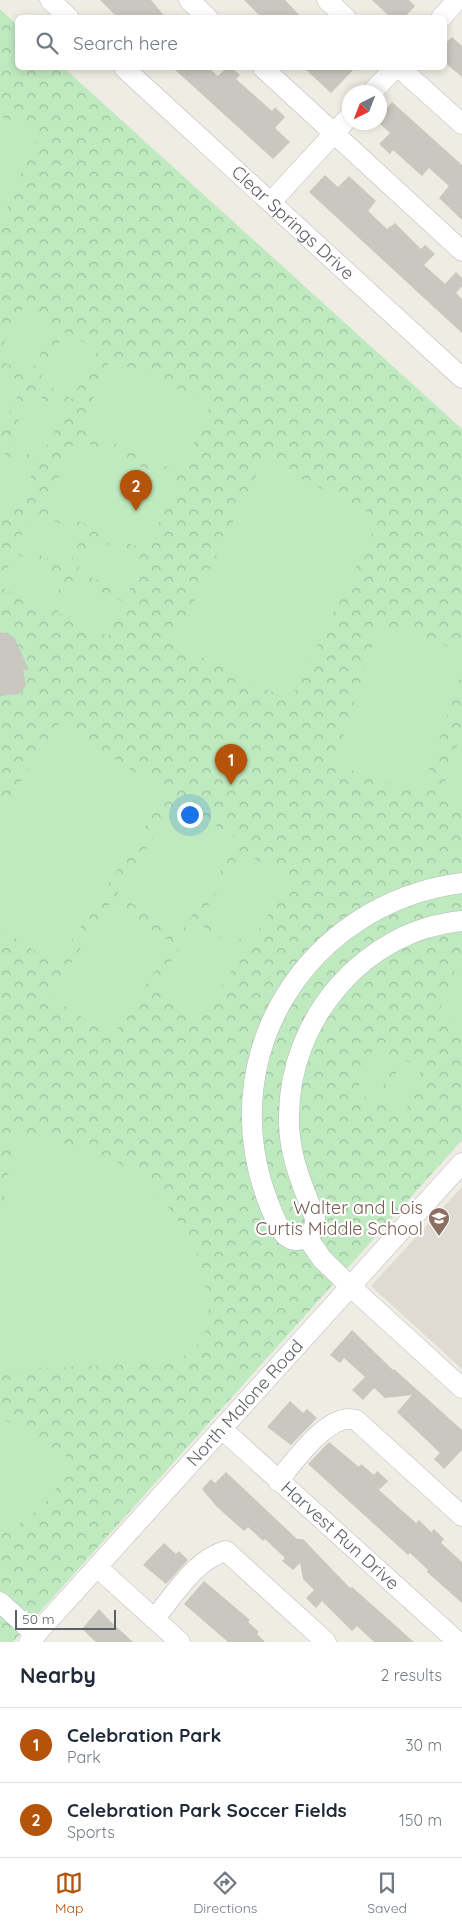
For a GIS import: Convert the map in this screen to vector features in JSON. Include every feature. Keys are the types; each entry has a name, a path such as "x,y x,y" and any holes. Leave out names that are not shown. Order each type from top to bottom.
{"street":[{"path":"50,0 66,15"},
{"path":"189,0 205,15"},
{"path":"327,0 343,15"},
{"path":"444,15 457,0"},
{"name":"Clear Springs Drive","path":"126,70 462,378"},
{"path":"265,70 462,251"},
{"path":"379,85 393,70"},
{"path":"402,70 462,124"},
{"path":"271,202 342,124"},
{"path":"462,883 423,890 402,897 363,916 345,928 312,958 299,974 268,1028 261,1048 253,1089 252,1130 255,1158 264,1191 284,1234 294,1240 307,1237 314,1230 315,1218 298,1176 293,1156 288,1116 293,1076 305,1038 314,1020 337,987 366,960 400,939 419,931 462,921"},
{"name":"North Malone Road","path":"33,1638 462,1163"},
{"path":"307,1237 322,1259 462,1388"},
{"path":"278,1481 314,1439 329,1426 350,1418 356,1420 462,1516"},
{"name":"Harvest Run Drive","path":"222,1430 458,1642"},
{"path":"154,1619 196,1569 212,1554 226,1551 326,1642"},
{"path":"98,1568 180,1642"},
{"path":"0,1602 33,1638"}],"shaded area":[{"name":"Walter and Lois Curtis Middle School","path":"462,1187 462,1369 371,1286"}],"green space":[{"path":"0,9 15,23 15,70 66,70 462,429 462,1140 13,1642 0,1642"},
{"path":"0,116 39,132 0,225"},
{"path":"22,309 55,327 29,376 0,360 0,351"},
{"path":"65,332 98,350 72,399 39,381"},
{"path":"110,359 211,404 181,473 80,428"},
{"path":"0,375 23,387 0,430"},
{"path":"33,393 66,411 39,460 7,442"},
{"path":"76,438 177,483 146,551 45,506"},
{"path":"1,452 34,470 8,519 0,515"},
{"path":"264,460 380,518 290,701 173,643"},
{"path":"33,511 83,534 68,567 17,545"},
{"path":"92,537 143,560 128,593 77,571"},
{"path":"14,553 65,576 50,610 0,587"},
{"path":"73,579 124,602 109,636 58,613"},
{"path":"380,624 462,651 462,671 421,794 334,764"},
{"path":"59,723 167,793 56,965 0,928 0,813"},
{"path":"462,731 462,808 439,800"},
{"path":"177,800 240,841 180,934 117,894"},
{"path":"243,851 290,881 249,945 202,915"},
{"path":"110,903 173,943 112,1037 50,996"},
{"path":"196,922 243,952 202,1017 155,986"},
{"path":"455,970 462,972 462,1017 460,1023 438,1015"},
{"path":"373,1049 394,1057 377,1102 356,1094"},
{"path":"401,1059 422,1067 405,1113 384,1105"},
{"path":"15,1138 46,1138 116,1161 146,1182 167,1205 190,1238 202,1267 209,1306 208,1326 197,1346 175,1363 10,1369 0,1359 0,1220"},
{"path":"0,1417 72,1460 51,1496 43,1505 13,1528 0,1535"}],"building":[{"path":"100,0 151,0 164,15 115,15"},
{"path":"244,0 285,0 299,15 259,15"},
{"path":"372,0 409,0 415,6 407,15 388,15"},
{"path":"452,37 462,46 462,77 447,64 447,42"},
{"path":"175,70 211,70 218,76 224,70 234,70 240,75 236,79 272,111 275,107 285,117 275,128 290,142 273,159"},
{"path":"306,70 353,70 331,93"},
{"path":"392,102 462,165 462,220 439,198 449,186 429,168 422,176 393,150 390,154 379,144 390,133 387,130 387,108"},
{"path":"325,175 338,187 349,176 376,201 368,211 387,229 395,223 421,249 425,245 435,254 424,265 445,284 456,272 462,278 462,286 456,293 462,299 462,333 309,192"},
{"path":"0,632 11,635 15,639 29,670 23,670 26,686 19,694 0,696"},
{"path":"352,1330 393,1370 462,1430 462,1450 444,1469 434,1459 440,1453 397,1412 412,1395 385,1398 374,1388 363,1400 352,1390 365,1377 344,1358 340,1363 330,1355"},
{"path":"290,1401 303,1413 307,1409 317,1418 291,1445 267,1427"},
{"path":"329,1442 359,1467 361,1464 374,1475 377,1471 388,1481 379,1490 416,1523 419,1520 431,1532 434,1529 444,1539 441,1543 462,1562 462,1603 427,1572 428,1570 410,1553 408,1555 308,1464"},
{"path":"226,1472 297,1539 303,1539 350,1588 352,1587 414,1642 374,1642 357,1626 352,1631 322,1601 316,1608 306,1598 314,1590 303,1579 300,1563 293,1570 282,1561 285,1558 265,1539 263,1541 248,1527 244,1531 217,1507 202,1489 211,1479 215,1483"},
{"path":"164,1543 176,1554 179,1551 188,1560 166,1584 143,1565"},
{"path":"204,1581 250,1620 248,1622 259,1632 257,1634 265,1642 228,1642 184,1604"},
{"path":"99,1609 133,1642 96,1642 82,1629"}],"place":[{"name":"Celebration Park Soccer Fields","path":"136,511"},
{"name":"Celebration Park","path":"231,785"},
{"name":"Walter and Lois Curtis Middle School","path":"439,1237"}]}
